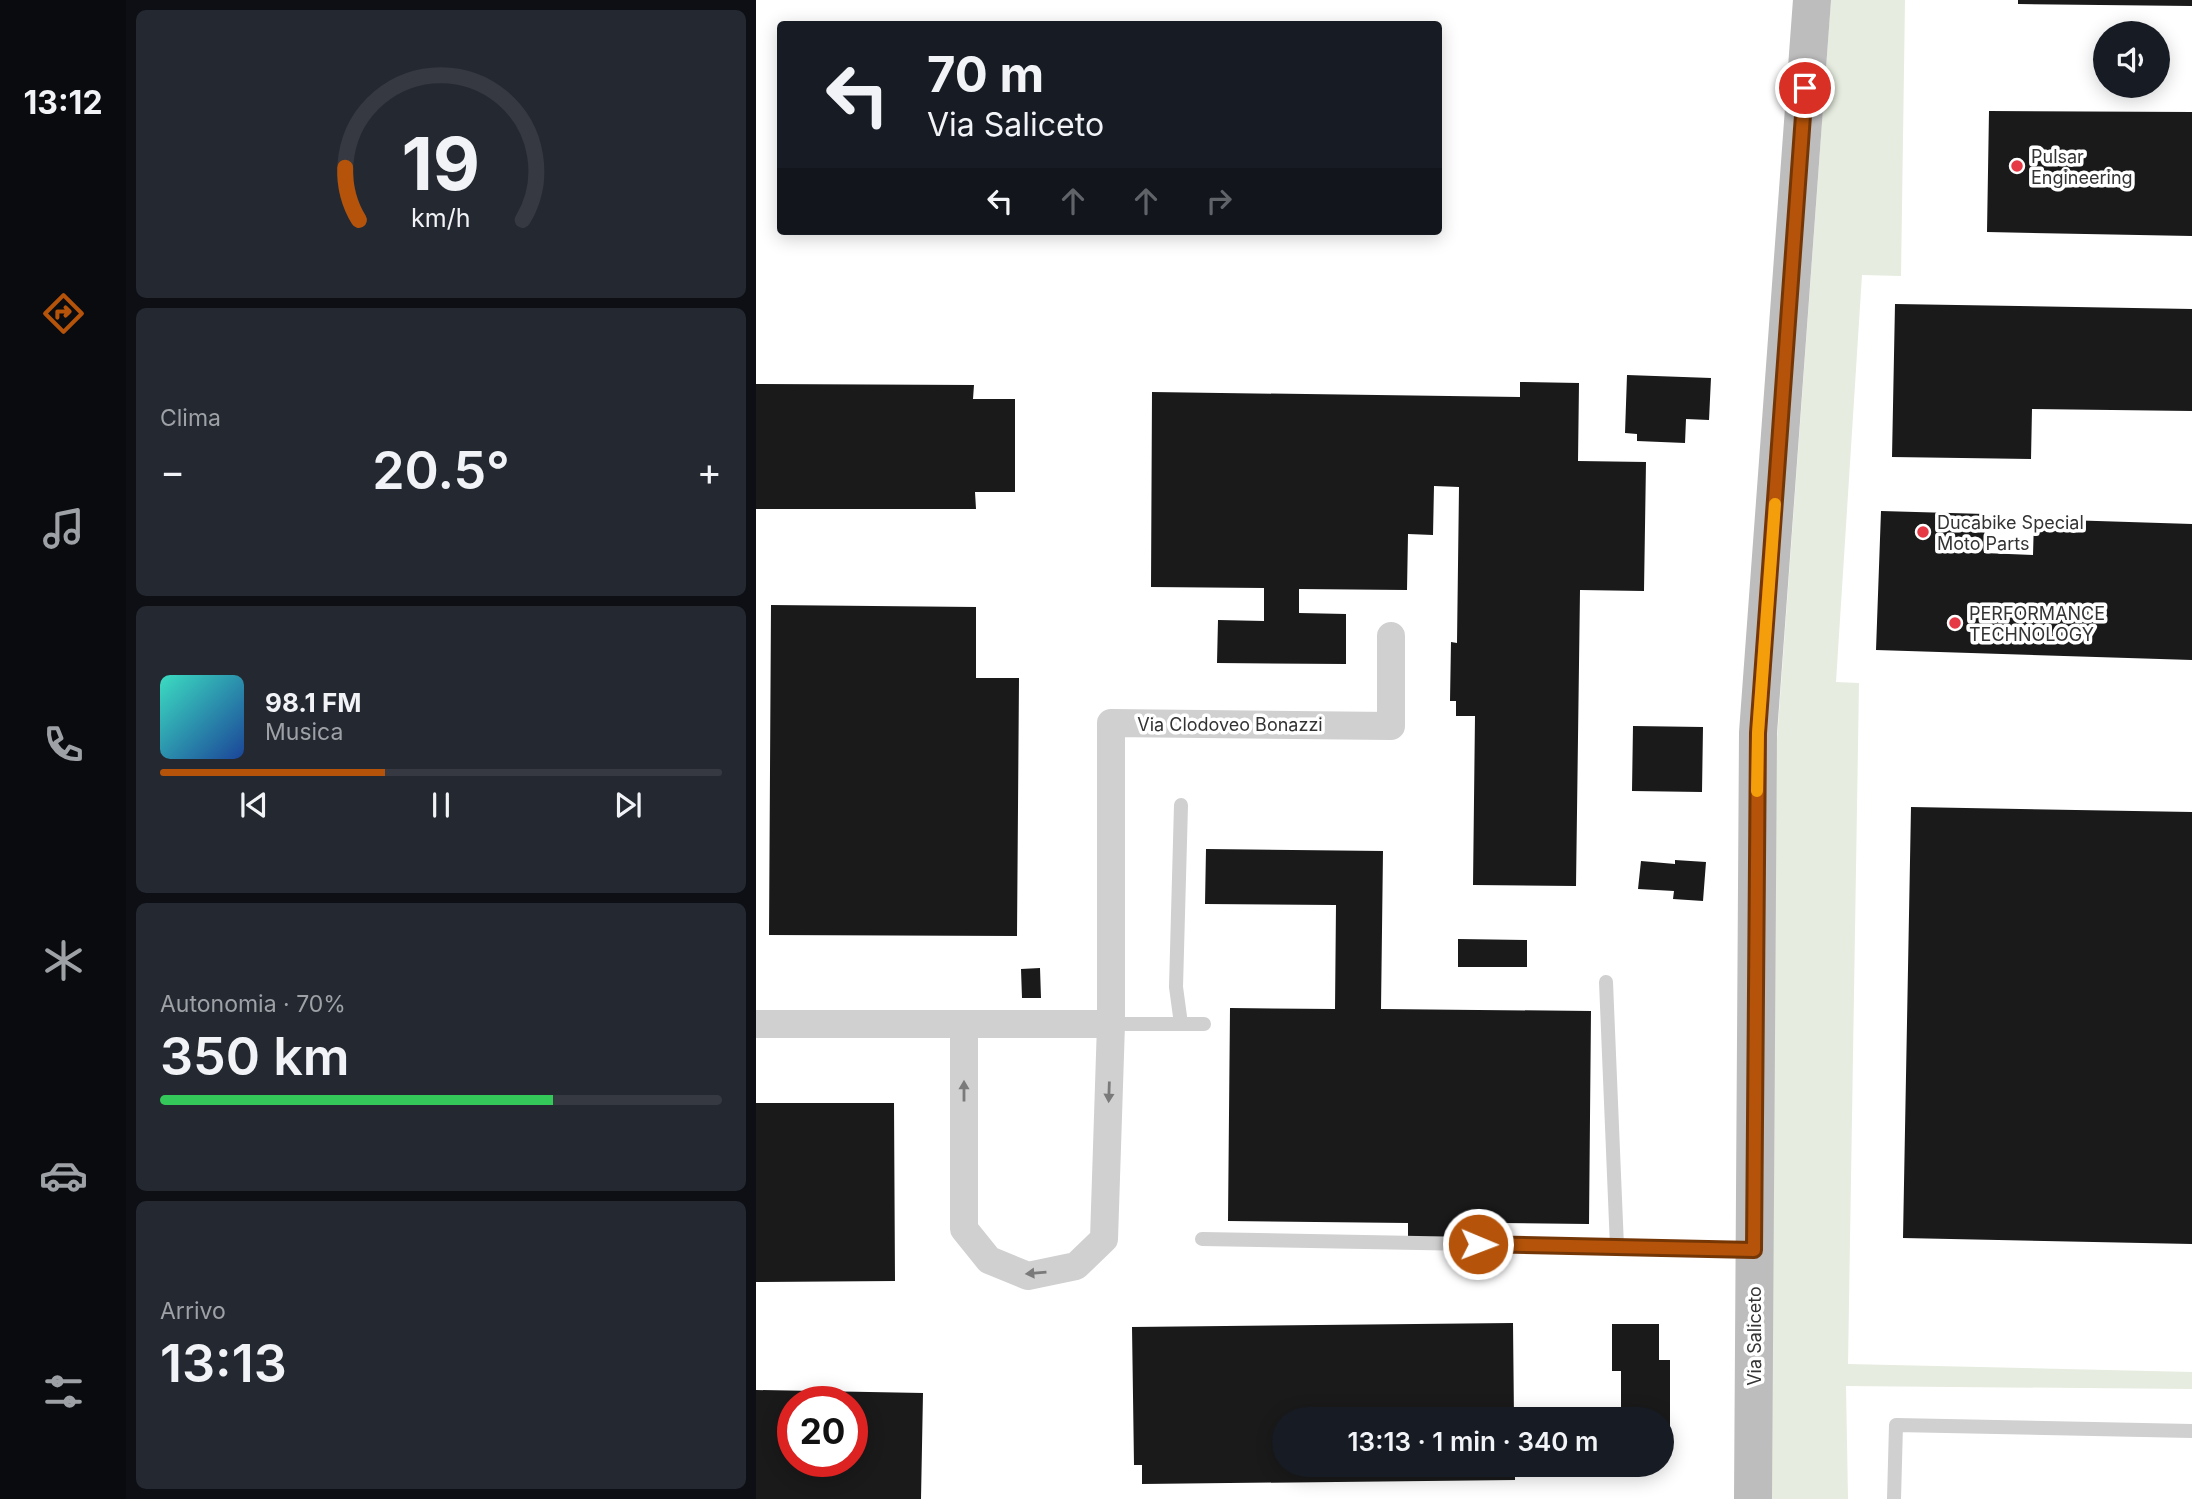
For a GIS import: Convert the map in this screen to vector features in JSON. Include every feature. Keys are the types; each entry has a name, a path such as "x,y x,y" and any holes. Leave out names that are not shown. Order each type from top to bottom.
{"main road":[{"name":"Via Saliceto","path":"1754,1499 1758,733 1812,0"}],"street":[{"name":"Via Clodoveo Bonazzi","path":"964,1024 964,1229 989,1259 1028,1276 1076,1266 1104,1240 1111,1024 1111,723 1391,726 1391,636"},
{"path":"756,1024 1111,1024"}],"lane":[{"path":"1181,805 1176,987 1181,1024"},
{"path":"1606,982 1617,1247"},
{"path":"1111,1024 1204,1024"},
{"path":"1202,1239 1754,1250"},
{"path":"1894,1499 1896,1424 2192,1431"}],"shaded area":[{"path":"1831,0 1905,0 1901,276 1862,275 1836,682 1859,683 1848,1364 2192,1372 2192,1389 1846,1386 1848,1499 1770,1499 1775,767"}],"building":[{"path":"2018,0 2192,0 2192,6 2018,4"},
{"path":"1989,111 2192,112 2192,236 1987,232"},
{"path":"1895,304 2192,309 2192,411 2032,409 2031,459 1892,457"},
{"path":"1627,375 1711,378 1709,420 1686,419 1685,443 1637,441 1637,434 1625,433"},
{"path":"1520,382 1579,383 1578,461 1646,462 1644,591 1580,590 1576,886 1473,885 1475,716 1456,716 1456,701 1450,701 1451,642 1457,643 1459,487 1434,486 1433,535 1408,534 1407,590 1299,589 1299,613 1346,614 1346,664 1217,663 1218,620 1264,621 1264,588 1151,587 1152,392 1520,397"},
{"path":"756,384 974,385 973,399 1015,399 1015,492 975,492 976,509 756,509"},
{"path":"1881,511 1985,514 1984,553 2033,555 2034,519 2192,524 2192,660 1876,650"},
{"path":"771,605 976,607 976,678 1019,678 1017,936 769,935"},
{"path":"1633,726 1703,727 1702,792 1632,791"},
{"path":"1911,807 2192,812 2192,1244 1903,1238"},
{"path":"1206,849 1383,851 1381,1009 1591,1011 1589,1224 1499,1223 1499,1242 1408,1242 1408,1223 1228,1221 1230,1008 1335,1009 1336,905 1205,904"},
{"path":"1675,860 1706,862 1703,901 1673,899 1674,891 1638,889 1641,861 1675,864"},
{"path":"1458,939 1527,940 1527,967 1458,967"},
{"path":"1040,968 1041,998 1022,998 1021,969"},
{"path":"756,1103 894,1103 895,1281 756,1282"},
{"path":"1513,1323 1514,1407 1272,1407 1272,1477 1515,1477 1515,1480 1142,1484 1142,1465 1134,1465 1132,1327"},
{"path":"1612,1324 1659,1324 1659,1360 1670,1360 1670,1407 1621,1407 1621,1371 1612,1371"},
{"path":"756,1390 777,1390 777,1477 868,1477 868,1392 923,1393 921,1499 756,1499"}],"slow traffic":[{"path":"1757,791 1758,733 1775,504"}],"place":[{"name":"Pulsar Engineering","path":"2017,166"},
{"name":"Ducabike Special Moto Parts","path":"1923,532"},
{"name":"PERFORMANCE TECHNOLOGY","path":"1955,623"}],"route":[{"path":"1478,1244 1754,1250 1758,733 1805,88"}]}
